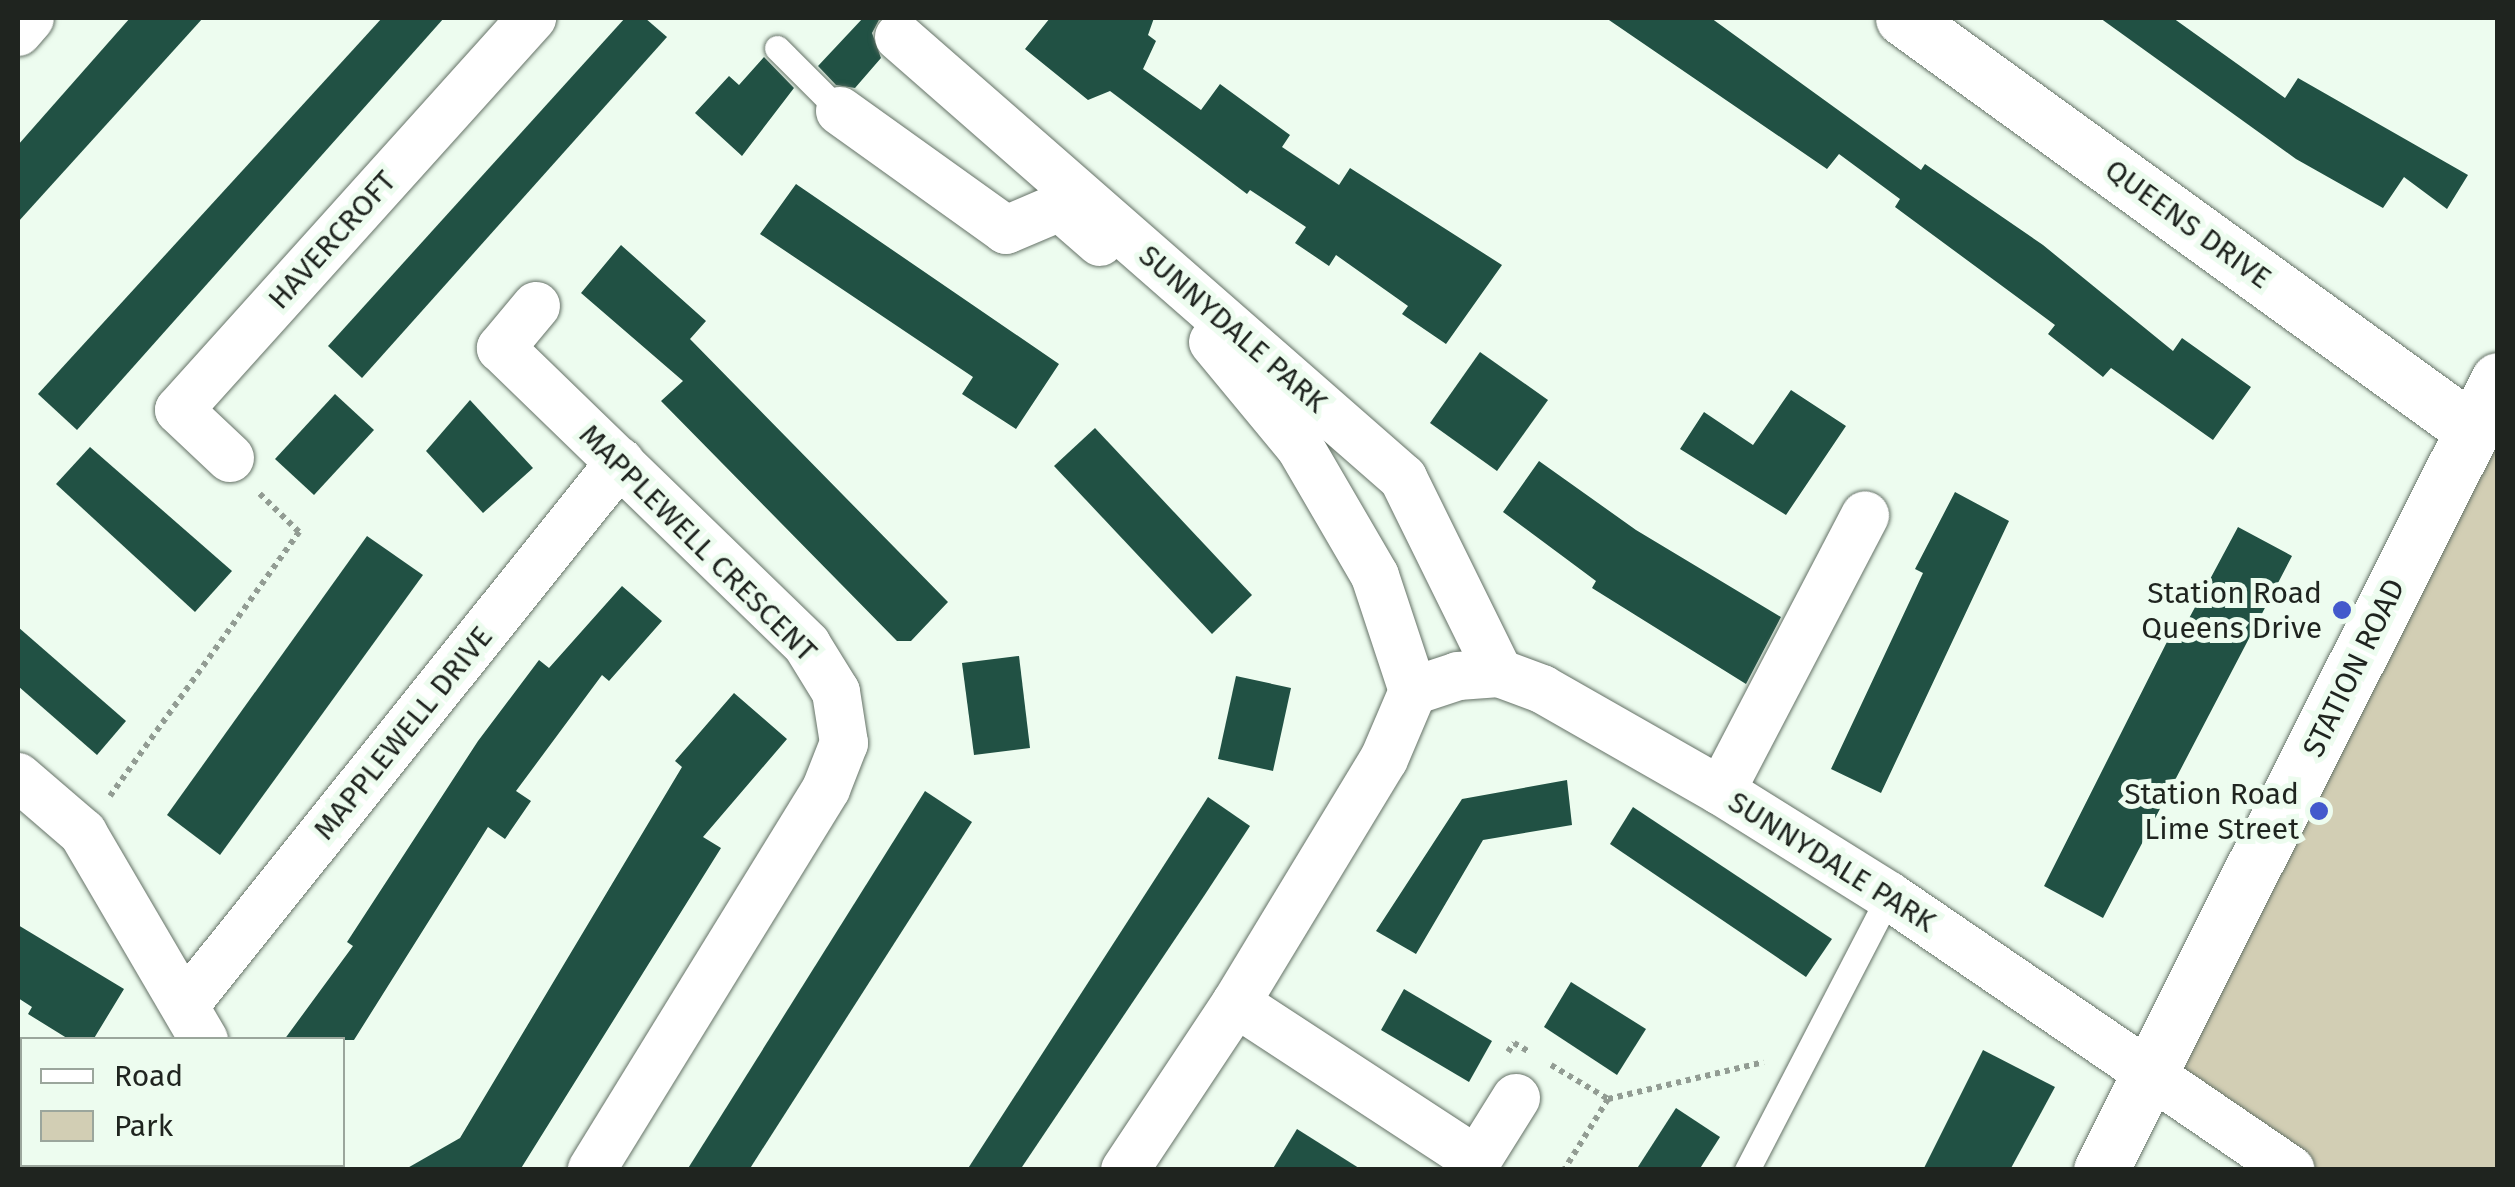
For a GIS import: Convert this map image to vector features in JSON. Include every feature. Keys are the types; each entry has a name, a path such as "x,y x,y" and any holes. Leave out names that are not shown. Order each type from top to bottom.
{"main road":[{"name":"QUEENS DRIVE","path":"1903,18 2472,430"},
{"name":"STATION ROAD","path":"2102,1170 2498,380"}],"street":[{"path":"18,32 30,18"},
{"name":"HAVERCROFT","path":"230,458 179,410 532,18"},
{"name":"SUNNYDALE PARK","path":"899,37 1404,478 1499,673"},
{"name":"SUNNYDALE PARK","path":"840,110 1006,230 1060,208 1203,330 1300,447 1376,576 1413,691 1458,676 1499,673 1542,689 1721,791 1889,896 2154,1071 2290,1170"},
{"name":"MAPPLEWELL CRESCENT","path":"536,306 501,348 807,645 836,692 844,743 826,789 592,1170"},
{"name":"MAPPLEWELL DRIVE","path":"195,1022 620,462"},
{"path":"1721,791 1864,514"},
{"path":"1124,1170 1236,1003 1384,759 1413,691"},
{"path":"18,777 83,834 195,1022"},
{"path":"1236,1003 1474,1165 1516,1098"}],"lane":[{"path":"777,48 840,110"},
{"path":"1747,1170 1889,896"}],"path":[{"path":"83,834 299,532 230,458"},
{"path":"1608,1099 1763,1063 1773,1047"}],"green space":[{"path":"2497,380 2497,1169 2290,1169 2154,1071"}],"building":[{"path":"130,18 203,18 18,222 18,145"},
{"path":"382,18 444,18 77,430 38,394"},
{"path":"625,18 645,18 667,37 362,378 328,346"},
{"path":"863,18 880,18 872,33 881,58 855,88 836,85 818,66"},
{"path":"1050,18 1154,18 1148,35 1156,41 1143,69 1201,110 1220,84 1290,135 1282,147 1339,185 1350,168 1502,265 1446,344 1402,314 1408,306 1336,255 1329,266 1295,243 1306,227 1250,190 1247,194 1110,91 1088,100 1025,49"},
{"path":"1606,18 1711,18 1921,170 1925,164 2043,245 2173,351 2182,338 2251,387 2213,440 2111,368 2103,377 2048,334 2055,325 1895,207 1900,199 1839,154 1827,169"},
{"path":"2100,18 2173,18 2285,98 2298,78 2468,175 2447,209 2404,177 2383,208 2296,159"},
{"path":"764,57 794,88 742,156 695,113 729,76 739,85"},
{"path":"796,184 1059,364 1016,429 962,394 973,377 760,234"},
{"path":"621,245 706,321 690,339 948,602 911,641 897,641 661,401 683,381 581,293"},
{"path":"1480,352 1548,400 1497,471 1430,423"},
{"path":"1791,390 1846,426 1786,515 1680,449 1704,412 1753,445"},
{"path":"335,394 374,430 314,495 275,459"},
{"path":"470,400 533,468 483,513 426,451"},
{"path":"1095,428 1252,595 1212,634 1054,466"},
{"path":"90,447 232,571 195,612 56,484"},
{"path":"1539,461 1636,530 1781,617 1746,684 1592,588 1596,581 1503,512"},
{"path":"1955,492 2009,521 1881,793 1831,769 1923,573 1915,569"},
{"path":"2238,527 2292,556 2103,918 2044,886 2178,620 2186,624"},
{"path":"367,536 423,575 220,855 167,815"},
{"path":"622,586 662,621 609,681 602,675 516,791 531,801 505,839 488,827 354,1040 286,1037 353,946 347,942 478,741 539,660 549,668"},
{"path":"18,627 126,721 97,755 18,686"},
{"path":"1019,656 1030,748 974,755 962,663"},
{"path":"1236,676 1291,688 1273,771 1218,759"},
{"path":"734,693 787,739 703,837 721,848 520,1170 404,1170 460,1138 682,767 675,761"},
{"path":"1567,780 1572,825 1483,840 1416,954 1376,931 1462,799"},
{"path":"925,791 972,822 749,1170 687,1170"},
{"path":"1208,797 1250,826 1020,1170 967,1170"},
{"path":"1633,807 1832,939 1806,977 1610,844"},
{"path":"18,925 124,989 95,1037 65,1037 28,1014 32,1007 18,998"},
{"path":"1571,982 1646,1029 1617,1075 1544,1027"},
{"path":"1404,989 1492,1041 1469,1082 1381,1030"},
{"path":"1983,1050 2055,1087 2010,1170 1923,1170"},
{"path":"1676,1108 1720,1137 1699,1170 1636,1170"},
{"path":"1297,1129 1362,1170 1272,1170"}],"place":[{"name":"Station Road Queens Drive","path":"2342,610"},
{"name":"Station Road Lime Street","path":"2319,811"}]}
